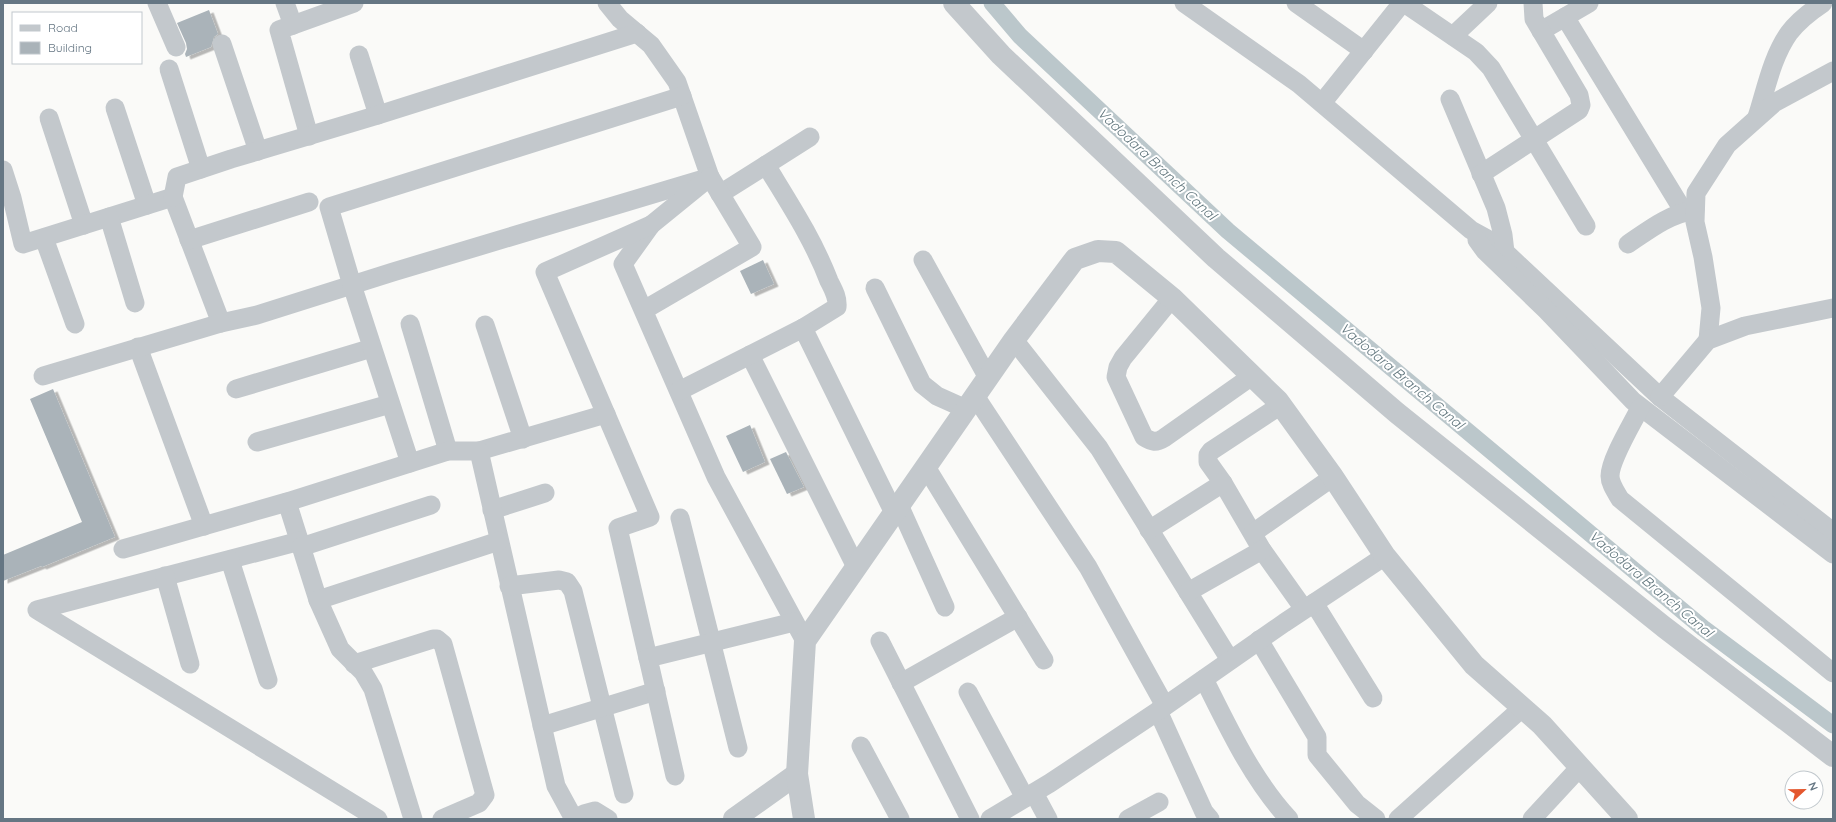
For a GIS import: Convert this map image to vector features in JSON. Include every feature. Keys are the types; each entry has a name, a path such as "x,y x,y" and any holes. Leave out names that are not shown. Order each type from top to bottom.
{"street":[{"path":"157,3 176,47"},
{"path":"285,3 293,25"},
{"path":"607,3 620,19 651,45 677,82 710,177 752,248 644,310"},
{"path":"954,3 1001,55 1216,258 1397,413 1664,628 1833,756"},
{"path":"1184,3 1299,84 1471,230 1493,242 1660,397 1833,532"},
{"path":"1296,3 1364,51"},
{"path":"1322,103 1403,3 1476,52 1491,68 1586,226"},
{"path":"1453,36 1488,3"},
{"path":"1481,174 1578,110 1582,105 1579,95 1533,15 1533,3"},
{"path":"1541,31 1588,3"},
{"path":"1757,118 1778,52 1789,33 1807,14 1823,3"},
{"path":"309,136 279,30 349,4"},
{"path":"1565,17 1690,211 1695,222 1703,257 1711,308 1708,340"},
{"path":"221,323 173,197 177,178 258,151 378,115 637,33"},
{"path":"222,44 258,151"},
{"path":"359,55 378,115"},
{"path":"170,69 201,169"},
{"path":"1690,211 1696,193 1727,145 1774,103 1833,71"},
{"path":"410,463 352,285 329,207 682,96"},
{"path":"1450,99 1500,222 1505,252"},
{"path":"115,108 147,205"},
{"path":"49,118 84,225"},
{"path":"720,194 810,137"},
{"path":"679,391 803,328 837,306 838,301 802,222 766,165"},
{"path":"3,170 12,198 23,244 173,197"},
{"path":"710,177 651,225 623,264 716,477 805,641"},
{"path":"43,376 221,323 257,315 710,177"},
{"path":"189,240 309,202"},
{"path":"1628,244 1659,222 1690,211"},
{"path":"109,217 136,303"},
{"path":"651,225 545,272 650,517 618,528 675,776"},
{"path":"1471,230 1485,251 1546,310 1622,391 1640,408 1833,554"},
{"path":"44,238 75,324"},
{"path":"804,819 797,774 805,641 1014,340 1075,259 1098,251 1116,252 1172,298 1281,405 1333,476 1385,556 1474,665 1542,725 1627,819"},
{"path":"923,260 988,378"},
{"path":"875,288 922,384 937,396 970,402 1088,567 1162,708 1204,812 1210,819"},
{"path":"1172,298 1123,358 1118,367 1116,377 1144,437 1150,441 1157,442 1252,376"},
{"path":"1660,397 1708,340 1745,326 1833,308"},
{"path":"410,324 448,451"},
{"path":"485,325 523,439"},
{"path":"803,328 945,607"},
{"path":"1014,340 1099,448 1230,660"},
{"path":"138,347 204,526"},
{"path":"236,389 372,348"},
{"path":"750,355 856,568"},
{"path":"257,442 390,404"},
{"path":"1281,405 1211,451 1208,455 1208,462 1223,483 1262,550 1309,606 1373,698"},
{"path":"1640,408 1612,466 1610,477 1615,491 1626,504 1833,673"},
{"path":"123,549 287,502 448,451 479,451 606,414"},
{"path":"479,451 556,786 574,819"},
{"path":"926,467 1044,660"},
{"path":"1253,533 1333,476"},
{"path":"1149,530 1223,483"},
{"path":"492,510 545,493"},
{"path":"287,502 318,600 340,649 363,672 373,689 412,819"},
{"path":"378,819 37,610 166,576 300,544 431,505"},
{"path":"680,518 738,748"},
{"path":"318,600 499,542"},
{"path":"1188,592 1262,550"},
{"path":"990,819 1162,708 1259,640 1385,556"},
{"path":"230,560 268,680"},
{"path":"166,576 190,664"},
{"path":"509,586 559,580 567,582 573,591 601,708 624,794"},
{"path":"901,683 1018,617"},
{"path":"648,658 794,622"},
{"path":"354,664 433,639 437,639 444,644 485,795 479,803 442,819"},
{"path":"1259,640 1317,737 1318,755 1357,804 1376,819"},
{"path":"880,641 970,819"},
{"path":"1204,679 1232,733 1272,800 1289,819"},
{"path":"542,726 656,691"},
{"path":"968,692 1029,795 1048,819"},
{"path":"1398,819 1522,708"},
{"path":"862,746 900,819"},
{"path":"1532,819 1580,767"},
{"path":"734,819 797,774"},
{"path":"1128,819 1159,802"},
{"path":"581,819 584,814 595,811 608,819"}],"building":[{"path":"209,10 218,34 214,37 211,47 186,57 186,43 177,23"},
{"path":"763,260 774,284 751,294 740,271"},
{"path":"53,389 115,537 42,567 41,566 3,581 3,555 82,522 30,399"},
{"path":"750,425 765,462 743,472 726,436"},
{"path":"786,452 804,487 787,494 770,459"}],"waterway":[{"name":"Vadodara Branch Canal","path":"992,3 1020,36 1228,231 1703,628 1833,725"}]}
